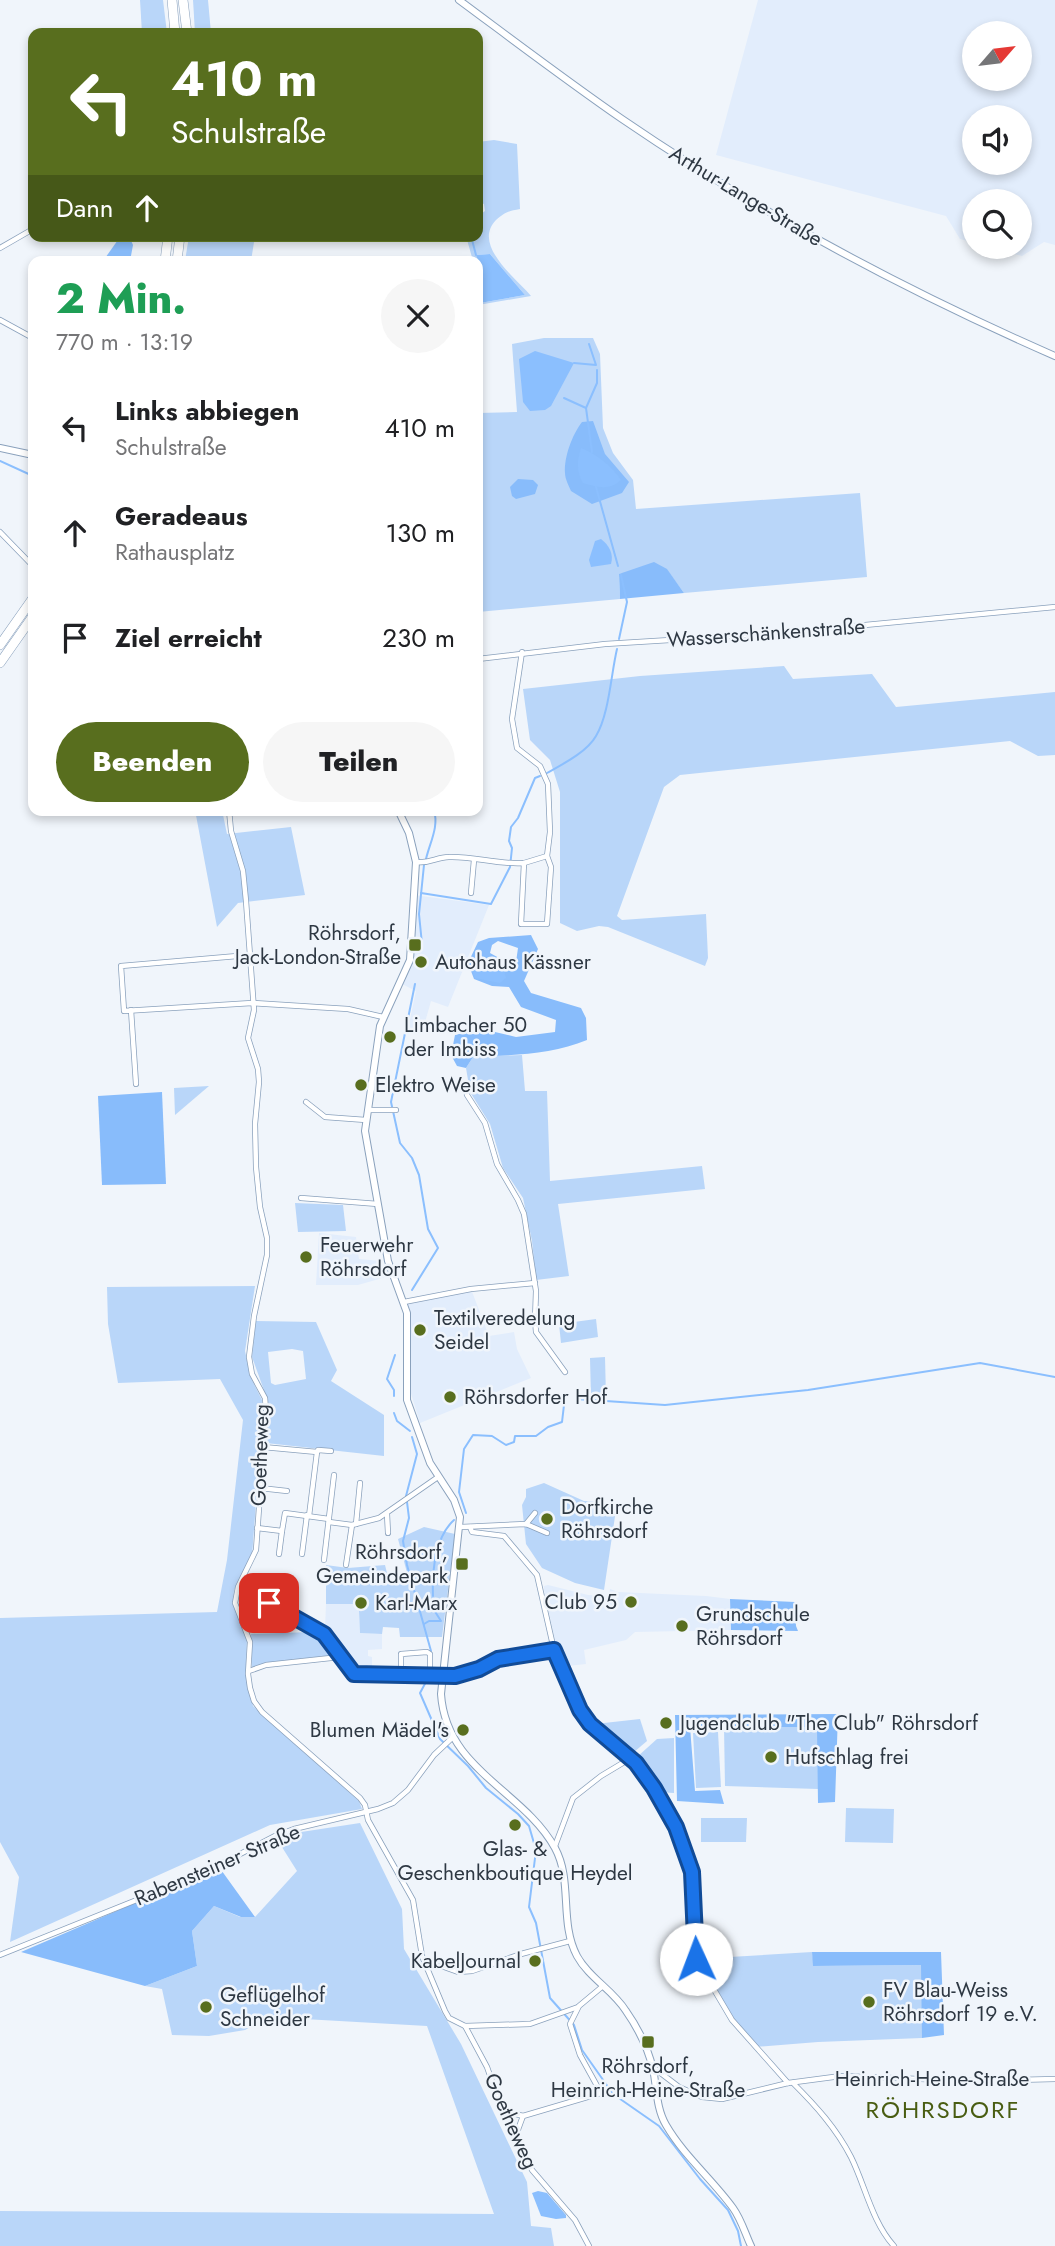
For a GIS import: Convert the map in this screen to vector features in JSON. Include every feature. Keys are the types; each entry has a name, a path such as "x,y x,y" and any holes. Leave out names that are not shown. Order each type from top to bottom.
{"highway":[{"path":"172,0 175,28"},
{"path":"183,0 186,28"},
{"path":"0,645 28,605"},
{"path":"0,663 28,623"}],"street":[{"name":"Arthur-Lange-Straße","path":"459,0 623,119 753,202 911,289 1055,356"},
{"path":"0,248 28,232"},
{"path":"0,320 28,335"},
{"path":"0,448 28,454"},
{"path":"0,532 28,561"},
{"name":"Wasserschänkenstraße","path":"483,658 604,644 770,634 1055,607"},
{"path":"522,652 512,719 517,748 540,766 548,783 550,832 547,856 551,867 547,924 521,924 524,863"},
{"name":"Goetheweg","path":"230,816 243,872 254,1010 248,1038 258,1069 259,1082 255,1124 256,1167 267,1238 267,1255 254,1316 249,1357 252,1374 265,1398 266,1410 256,1550 235,1595 235,1603 250,1642 250,1688 258,1707 360,1798 413,1900 422,1956 449,2018 465,2026 487,2067 498,2098 532,2171 575,2220 589,2246"},
{"path":"401,816 422,863 410,960 383,1017 378,1038 366,1120 366,1139 388,1261 404,1302 408,1325 407,1401 419,1436 438,1477 457,1507 461,1527 443,1675 442,1710 445,1723 451,1739 485,1777 538,1825 555,1847 564,1876 570,1941 582,1964 617,1998 628,2013 652,2067 658,2102 667,2127 732,2206 751,2246"},
{"path":"422,863 447,857 510,864 547,856"},
{"path":"471,893 474,860"},
{"path":"249,955 121,966 124,1011 252,1003 348,1009 383,1017"},
{"path":"131,1010 136,1084"},
{"path":"467,1095 485,1123 496,1164 519,1200 524,1214 535,1283 536,1332 565,1372"},
{"path":"306,1102 329,1119 366,1120"},
{"path":"368,1110 396,1110"},
{"path":"301,1198 378,1204"},
{"path":"404,1302 471,1289 535,1283"},
{"path":"263,1447 331,1451"},
{"path":"302,1554 317,1452"},
{"path":"324,1560 334,1475"},
{"path":"279,1554 285,1513 354,1525 387,1514 438,1477"},
{"path":"346,1565 360,1483"},
{"path":"260,1488 288,1491"},
{"path":"526,1524 535,1513"},
{"path":"387,1514 388,1533"},
{"path":"461,1527 526,1524 547,1533"},
{"path":"470,1527 472,1532 504,1536 533,1567 540,1581 554,1650 580,1710 590,1724 631,1758 662,1801 676,1827 688,1859 694,1886 696,1959 732,2020 790,2083 822,2113 842,2140 880,2226 894,2246"},
{"path":"257,1528 282,1531"},
{"path":"270,1597 269,1603 324,1634 354,1674 455,1676 479,1669 498,1659 554,1650"},
{"path":"401,1675 401,1654 427,1652 430,1654 430,1675"},
{"path":"248,1671 266,1665 341,1657"},
{"name":"Rabensteiner Straße","path":"0,1955 201,1873 293,1829 378,1809 401,1797 451,1739"},
{"path":"555,1847 573,1798 601,1776 631,1758"},
{"path":"426,1966 444,1967 458,1972 472,1971 539,1948 570,1941"},
{"path":"465,2026 530,2024 579,2006 603,1986"},
{"path":"505,2110 523,2116 601,2093 580,2054 571,2021 579,2006"},
{"name":"Heinrich-Heine-Straße","path":"652,2067 679,2087 702,2097 722,2099 790,2083 841,2076 973,2081 1055,2079"},
{"path":"516,2135 523,2116"}],"shaded area":[{"path":"140,0 163,0 166,28 142,28"},
{"path":"193,0 208,0 211,28 195,28"},
{"path":"758,0 1055,0 1055,245 1044,242 1032,250 1032,189 962,189 962,240 946,216 716,155"},
{"path":"494,140 517,144 520,209 507,212 496,220 490,230 489,240 498,260 531,296 483,304 525,295 490,254 472,256 468,242 483,242 483,141"},
{"path":"116,242 132,242 131,256 107,256"},
{"path":"188,242 254,242 252,256 186,256"},
{"path":"490,254 525,295 483,302 483,256 476,255"},
{"path":"544,338 593,338 600,354 603,428 613,453 633,480 636,509 860,493 867,577 684,593 667,570 619,574 620,599 483,612 483,413 517,412 512,344"},
{"path":"535,351 574,363 551,406 545,410 530,411 523,402 519,359"},
{"path":"593,421 605,454 629,482 622,493 592,504 571,491 565,467 569,446 578,427 582,422"},
{"path":"581,448 603,461 621,480 608,487 583,483 578,466"},
{"path":"518,479 533,480 538,485 535,494 516,499 512,496 510,487"},
{"path":"601,539 610,550 611,564 591,567 589,560 595,541"},
{"path":"654,562 667,569 684,593 620,599 619,574"},
{"path":"784,666 793,679 872,674 896,707 1055,692 1055,755 1038,756 1010,741 680,775 664,787 617,916 622,920 706,914 708,958 705,966 608,927 599,926 577,931 560,923 560,792 550,760 530,740 523,689 640,676"},
{"path":"196,816 223,816 227,834 291,827 305,895 238,903 217,927"},
{"path":"414,895 489,905 448,1007 431,1001 422,1033 408,1029 416,991 400,983 410,960"},
{"path":"531,935 538,949 524,981 531,993 581,1008 586,1018 587,1040 545,1051 473,1057 466,1068 457,1066 451,1055 455,1035 467,1032 475,1034 482,1029 516,1037 555,1032 556,1020 521,1007 509,987 492,986 474,979 468,963 478,942 489,938","holes":["498,941 518,948 516,962 510,964 490,953 492,945"]},
{"path":"481,957 502,963 506,978 500,983 475,978 474,963"},
{"path":"522,1055 525,1091 547,1091 550,1181 702,1166 705,1189 558,1204 569,1276 536,1280 532,1241 523,1198 503,1168 490,1124 470,1092 466,1068 473,1057"},
{"path":"209,1086 175,1115 174,1088"},
{"path":"162,1092 166,1184 102,1185 98,1096"},
{"path":"295,1203 343,1205 346,1231 298,1232"},
{"path":"319,1233 356,1237 359,1259 381,1261 386,1277 358,1285 316,1285"},
{"path":"255,1286 245,1351 251,1378 262,1400 261,1436 252,1556 234,1590 233,1605 247,1639 246,1669 253,1706 359,1801 362,1809 270,1825 10,1942 19,1877 0,1842 0,1618 217,1612 227,1560 243,1420 220,1379 118,1383 108,1324 107,1287"},
{"path":"471,1289 489,1336 514,1332 517,1349 531,1378 420,1423 406,1377 404,1302"},
{"path":"596,1319 598,1337 561,1343 559,1324"},
{"path":"256,1321 316,1322 337,1370 331,1381 384,1415 384,1456 266,1443 270,1407 252,1357","holes":["292,1349 303,1351 306,1379 275,1385 271,1383 268,1352"]},
{"path":"605,1357 606,1397 591,1397 590,1358"},
{"path":"544,1483 584,1501 617,1503 604,1590 575,1583 542,1568 526,1544 522,1505 526,1489"},
{"path":"424,1527 455,1534 442,1637 400,1637 399,1628 383,1627 382,1634 360,1633 359,1611 353,1604 326,1604 326,1565 348,1568 385,1565 389,1581 410,1584 398,1539"},
{"name":"Grundschule Röhrsdorf","path":"544,1586 588,1595 609,1596 610,1589 618,1592 730,1599 731,1630 635,1632 626,1640 584,1650 586,1664 567,1666 557,1650 544,1590"},
{"path":"730,1599 795,1602 798,1631 731,1630"},
{"path":"326,1604 353,1604 359,1611 360,1633 382,1634 382,1649 368,1650 368,1656 372,1657 372,1666 351,1665 325,1629"},
{"path":"310,1632 322,1636 336,1655 252,1667 251,1634"},
{"path":"838,1714 835,1802 818,1803 817,1727 690,1727 695,1791 720,1790 724,1804 677,1801 675,1715"},
{"path":"640,1719 647,1741 629,1753 595,1724"},
{"name":"Hufschlag frei","path":"724,1727 818,1727 818,1789 725,1786"},
{"path":"718,1732 721,1787 696,1788 693,1733"},
{"path":"674,1738 674,1793 656,1792 637,1757 657,1739"},
{"path":"846,1808 894,1809 893,1843 845,1842"},
{"path":"701,1818 747,1818 746,1842 701,1842"},
{"path":"360,1823 402,1909 404,1949 461,2044 527,2182 531,2226 551,2228 554,2246 0,2246 0,2211 494,2214 427,2026 269,2017 245,2030 209,2036 172,2035 162,1989 145,1986 197,1966 192,1931 214,1906 240,1917 255,1917 297,1871 275,1836"},
{"path":"219,1867 255,1917 241,1917 214,1906 192,1931 197,1966 145,1986 21,1952"},
{"path":"812,1952 814,1966 922,1965 922,2038 755,2047 732,2020 696,1959"},
{"path":"812,1952 941,1952 944,2035 922,2038 921,1965 813,1966"},
{"path":"532,2193 547,2193 566,2218 541,2216"}],"waterway":[{"path":"473,242 476,255"},
{"path":"574,363 596,365 589,344"},
{"path":"586,408 597,383 597,370"},
{"path":"564,398 586,408 592,452"},
{"path":"0,461 28,474"},
{"path":"596,487 618,566"},
{"path":"619,639 627,602 621,575"},
{"path":"547,773 581,752 596,736 607,706 617,649"},
{"path":"421,893 491,904 510,867 511,827 518,818 535,778 540,776"},
{"path":"426,859 435,828 435,816"},
{"path":"422,944 419,914 424,865"},
{"path":"412,1290 438,1248 428,1229 419,1175 412,1158 400,1143 391,1102 415,984"},
{"path":"394,1396 394,1390 387,1379 395,1355"},
{"path":"576,1399 665,1405 808,1390 980,1363 1055,1377"},
{"path":"466,1513 459,1492 464,1449 473,1435 492,1436 506,1445 514,1442 515,1436 536,1436 548,1427 562,1422 564,1405"},
{"path":"394,1413 397,1421 410,1431"},
{"path":"406,1496 417,1454 412,1437"},
{"path":"407,1502 409,1518 403,1541 431,1651"},
{"path":"433,1596 434,1565 439,1545 454,1520"},
{"path":"424,1624 441,1621 433,1604"},
{"path":"427,1680 420,1693 440,1739 486,1788 529,1826 536,1850 529,1907 536,1923 550,1998 574,2025 582,2050 613,2094 659,2126 728,2210 738,2231 741,2246"}],"place":[{"name":"Röhrsdorf, Jack-London-Straße","path":"415,945"},
{"name":"Autohaus Kässner","path":"421,962"},
{"name":"Limbacher 50 der Imbiss","path":"390,1037"},
{"name":"Elektro Weise","path":"361,1085"},
{"name":"Feuerwehr Röhrsdorf","path":"306,1257"},
{"name":"Textilveredelung Seidel","path":"420,1330"},
{"name":"Röhrsdorfer Hof","path":"450,1397"},
{"name":"Dorfkirche Röhrsdorf","path":"547,1519"},
{"name":"Röhrsdorf, Gemeindepark","path":"462,1564"},
{"name":"Club 95","path":"631,1602"},
{"name":"Karl-Marx","path":"361,1603"},
{"name":"Grundschule Röhrsdorf","path":"682,1626"},
{"name":"Jugendclub \"The Club\" Röhrsdorf","path":"666,1723"},
{"name":"Blumen Mädel's","path":"463,1730"},
{"name":"Hufschlag frei","path":"771,1757"},
{"name":"Glas- & Geschenkboutique Heydel","path":"515,1825"},
{"name":"KabelJournal","path":"535,1961"},
{"name":"FV Blau-Weiss Röhrsdorf 19 e.V.","path":"869,2002"},
{"name":"Geflügelhof Schneider","path":"206,2007"},
{"name":"Röhrsdorf, Heinrich-Heine-Straße","path":"648,2042"}],"district":[{"name":"RÖHRSDORF","path":"943,2109"}],"route":[{"path":"269,1603 324,1634 354,1674 455,1676 479,1669 498,1659 554,1650 580,1710 590,1724 636,1763 676,1827 692,1872 696,1959"}]}
